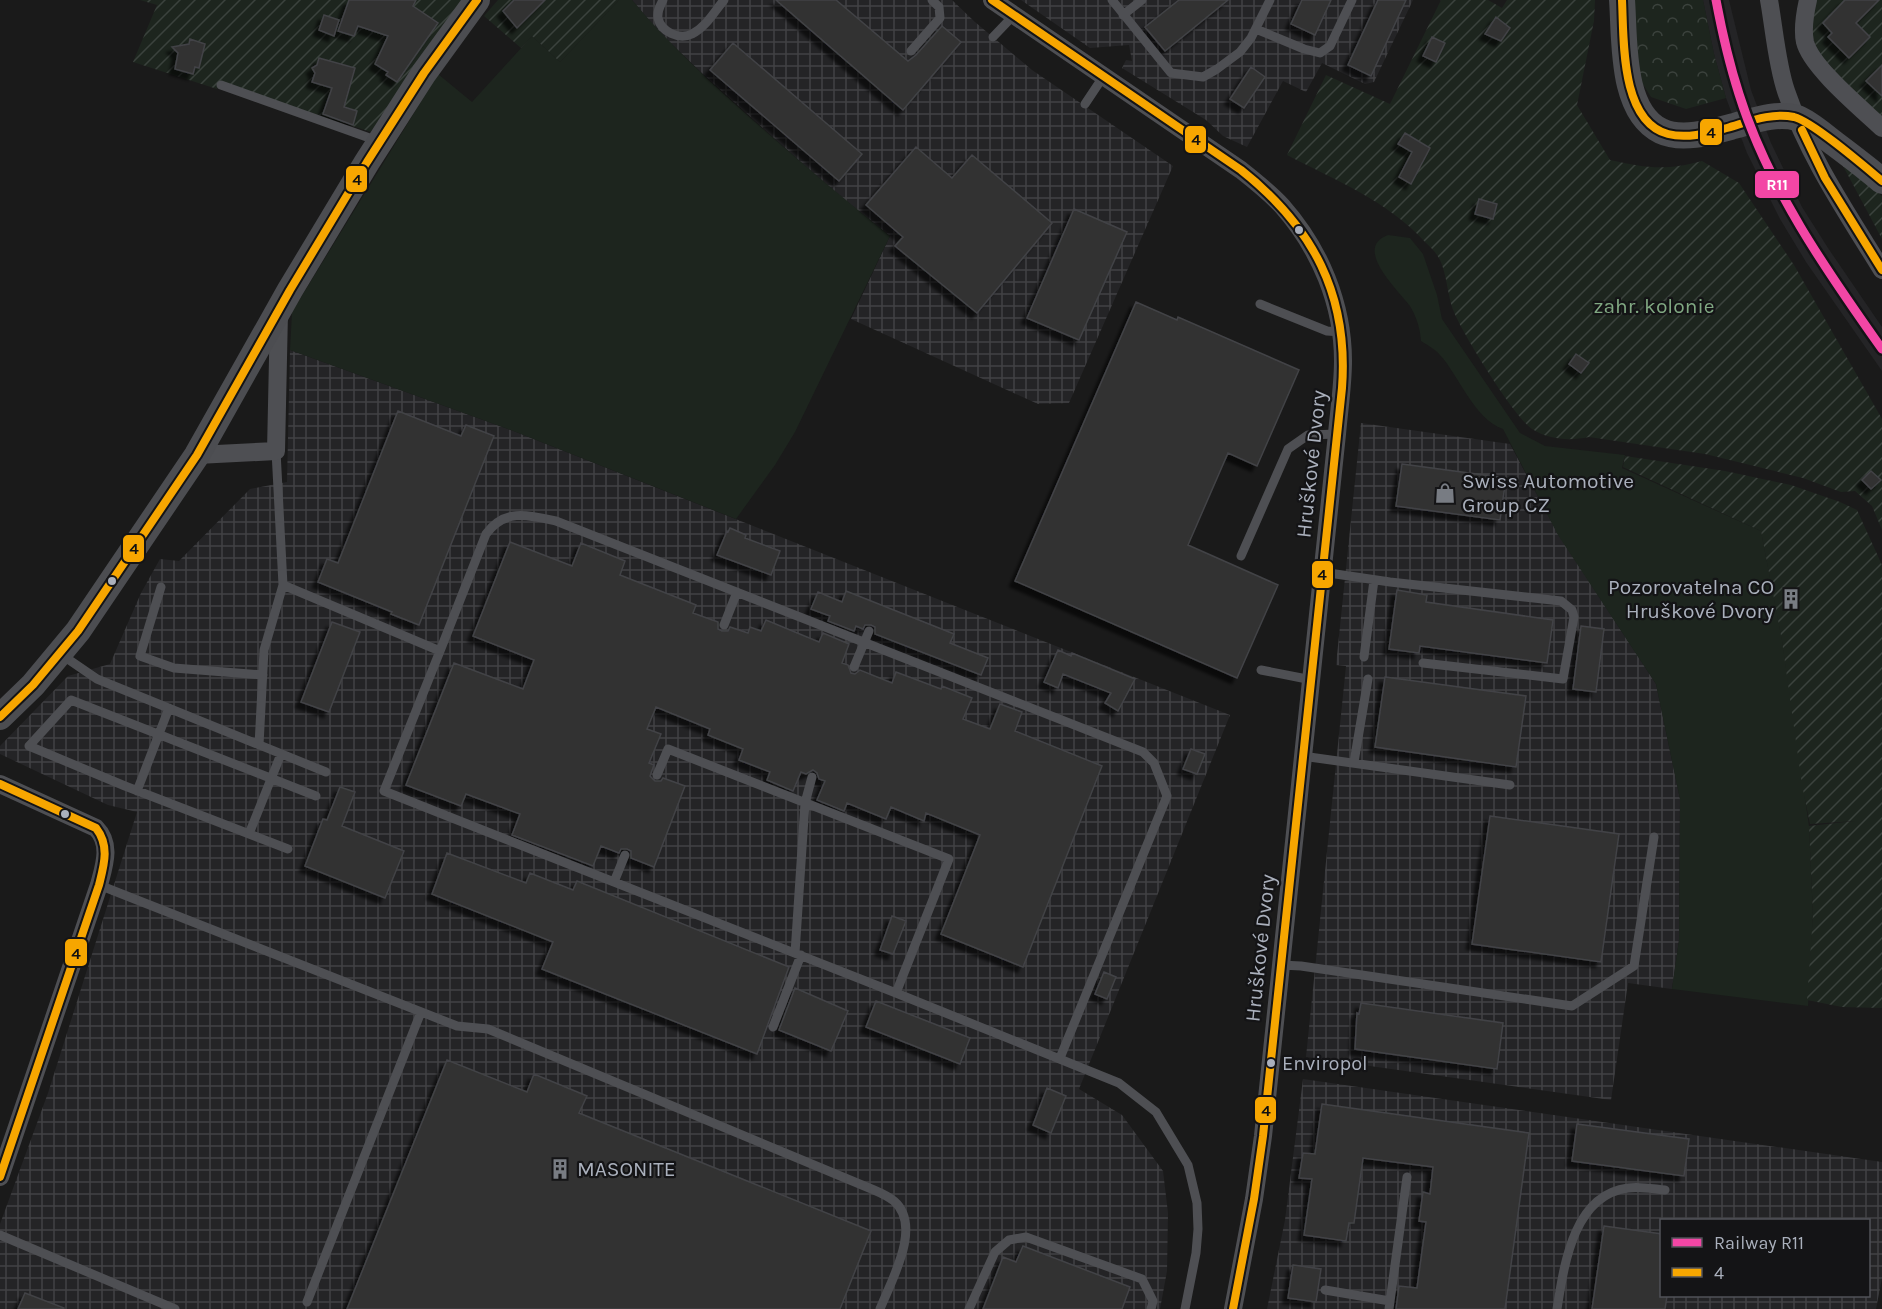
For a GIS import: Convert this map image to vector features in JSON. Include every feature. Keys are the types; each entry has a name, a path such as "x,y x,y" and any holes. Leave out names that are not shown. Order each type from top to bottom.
{"street":[{"path":"0,717 33,685 84,624 197,455 279,310 380,142 424,73 477,0"},
{"name":"Hruškové Dvory","path":"992,0 1241,170 1282,207 1308,238 1321,265 1333,294 1341,332 1343,362 1337,434 1259,1167 1234,1309"},
{"path":"1622,0 1631,94 1645,117 1662,131 1688,135 1707,133 1769,117 1797,118 1819,132 1882,181"},
{"path":"1769,0 1785,89 1797,118 1825,178 1882,270"},
{"path":"1808,0 1804,21 1804,41 1811,57 1882,128"},
{"path":"197,455 276,451 279,310"},
{"path":"0,784 96,828 102,834 105,842 105,857 99,885 0,1178"}],"lane":[{"path":"663,0 658,9 661,24 666,31 679,36 693,34 703,26 724,0"},
{"path":"911,51 940,18 939,7 932,0"},
{"path":"1112,0 1171,74 1203,77 1240,52 1256,29 1270,0"},
{"path":"1123,15 1142,0"},
{"path":"1256,29 1304,49 1320,53 1330,46 1352,0"},
{"path":"993,37 1014,15"},
{"path":"1085,104 1103,77"},
{"path":"221,85 380,142"},
{"path":"1260,304 1327,331 1341,332"},
{"path":"1241,556 1288,449 1308,435 1337,434"},
{"path":"259,745 264,650 283,585 276,451"},
{"path":"1060,1058 1167,795 1154,763 1143,752 556,521 525,514 505,517 493,524 486,534 384,791 1119,1083 1156,1112 1182,1153 1192,1178 1197,1203 1198,1229 1196,1253 1185,1309"},
{"path":"1322,572 1561,601 1572,610 1574,617 1563,679 1423,663"},
{"path":"1364,657 1374,579"},
{"path":"283,585 440,651"},
{"path":"161,587 140,656 174,668 262,675"},
{"path":"724,625 738,592"},
{"path":"854,667 869,632"},
{"path":"60,653 97,679 326,772"},
{"path":"1261,670 1312,680"},
{"path":"1354,762 1368,679"},
{"path":"288,849 137,791 29,746 71,700 316,796"},
{"path":"137,791 169,708"},
{"path":"657,776 668,749 949,860 896,993"},
{"path":"249,834 281,754"},
{"path":"1302,756 1510,785"},
{"path":"773,1028 798,954 805,803 812,777"},
{"path":"1281,965 1301,966 1572,1006 1634,966 1654,837"},
{"path":"614,882 625,855"},
{"path":"99,885 457,1026 488,1029 874,1190 895,1202 904,1215 908,1228 906,1242 880,1309"},
{"path":"307,1302 421,1012"},
{"path":"1325,1290 1389,1305 1407,1177"},
{"path":"1557,1309 1564,1267 1579,1224 1588,1211 1605,1196 1628,1188 1665,1190"},
{"path":"0,1235 175,1309"},
{"path":"969,1309 995,1252 1009,1240 1026,1236 1142,1279 1153,1301 1151,1309"}],"shaded area":[{"path":"632,0 952,0 1032,70 1173,166 1069,403 1038,404 851,319 890,236 825,184 704,75 658,31"},
{"path":"1021,0 1413,0 1374,82 1365,84 1322,63 1306,92 1283,81 1247,147 1223,136 1206,120 1122,68 1126,60 1132,61 1129,45 1090,48"},
{"path":"1703,0 1729,0 1751,90 1771,143 1802,207 1882,327 1882,371 1806,262 1780,219 1747,153 1726,98"},
{"path":"290,350 516,432 1230,715 1079,1089 1122,1115 1163,1171 1168,1213 1167,1271 1160,1309 0,1309 0,1224 48,1093 137,812 108,805 0,754 0,746 68,676 110,664 141,593 160,559 179,561 250,489 287,482"},
{"path":"1361,423 1510,444 1558,534 1656,684 1680,799 1679,940 1672,989 1628,983 1611,1100 1306,1057 1346,666 1336,665"},
{"path":"1303,1079 1882,1162 1882,1278 1876,1309 1267,1309 1285,1220"}],"green space":[{"path":"140,0 462,0 419,58 371,132 219,83 217,89 133,62 157,5"},
{"path":"498,0 619,0 560,62 532,36 521,48 484,16"},
{"path":"619,0 632,0 673,45 731,100 890,236 795,432 775,465 736,519 516,432 290,350 292,312 438,74 472,102 532,36 560,62"},
{"name":"zahr. kolonie","path":"1441,0 1488,0 1502,8 1507,0 1595,0 1594,21 1577,105 1610,160 1656,167 1678,166 1702,161 1739,183 1794,265 1882,419 1882,530 1872,506 1855,491 1841,492 1803,478 1705,454 1589,437 1560,439 1532,429 1502,393 1467,338 1454,312 1443,268 1436,253 1395,215 1378,203 1287,155 1326,75 1390,104"},
{"path":"1632,0 1703,0 1726,98 1686,109 1651,97 1639,78"},
{"path":"1816,0 1882,0 1882,117 1833,70 1818,50 1812,31"},
{"path":"1842,164 1882,196 1882,239"},
{"path":"1388,235 1410,238 1423,254 1437,295 1442,319 1520,433 1545,446 1625,455 1622,468 1761,531 1782,640 1809,826 1813,915 1808,1006 1672,989 1679,940 1680,799 1656,684 1558,535 1503,429 1484,416 1440,355 1421,341 1418,323 1410,306 1381,270 1376,259 1375,249 1378,241"},
{"path":"1625,456 1725,471 1791,485 1857,510 1882,565 1882,1008 1842,1007 1807,1000 1813,915 1809,826 1855,821 1810,824 1802,785 1782,641 1761,531 1623,467"}],"building":[{"path":"349,0 416,0 413,6 438,23 397,82 386,75 388,72 375,64 388,36 358,26 354,36 338,31"},
{"path":"514,0 545,0 517,28 503,11"},
{"path":"776,0 836,0 908,61 942,26 961,42 903,110"},
{"path":"1179,0 1228,0 1165,51 1145,27"},
{"path":"1302,0 1331,0 1315,35 1291,24"},
{"path":"1378,0 1406,0 1371,76 1348,65"},
{"path":"1845,0 1879,0 1856,23 1870,37 1849,58 1828,37 1832,33 1823,23"},
{"path":"324,15 339,20 334,36 319,30"},
{"path":"1496,17 1510,28 1501,41 1485,34"},
{"path":"1432,37 1445,43 1436,62 1423,56"},
{"path":"190,39 205,44 199,68 195,67 193,74 175,69 178,53 172,47 189,44"},
{"path":"733,43 862,154 839,181 710,70"},
{"path":"319,58 355,68 344,107 357,111 353,125 323,114 332,88 312,82 315,73 312,68 317,65"},
{"path":"1882,65 1882,96 1866,81"},
{"path":"1251,67 1265,77 1244,108 1230,99"},
{"path":"1405,133 1430,148 1411,184 1399,177 1412,152 1398,144"},
{"path":"916,147 952,178 972,155 1052,223 977,313 895,246 903,237 866,205"},
{"path":"1479,199 1497,204 1493,219 1475,214"},
{"path":"1074,209 1127,232 1079,340 1027,318"},
{"path":"1136,302 1177,320 1178,317 1299,370 1257,466 1228,453 1188,545 1278,585 1237,678 1015,581"},
{"path":"1576,354 1589,363 1581,373 1569,364"},
{"path":"398,411 461,436 466,425 494,436 419,625 318,582 327,559 338,563"},
{"path":"1402,464 1506,478 1500,520 1396,506"},
{"path":"1871,471 1881,480 1871,489 1862,480"},
{"path":"730,528 746,535 745,538 780,551 771,575 717,555"},
{"path":"510,542 572,566 581,543 625,561 620,575 696,605 693,613 718,622 718,629 722,631 728,631 730,627 748,633 750,627 761,631 766,620 819,642 823,633 849,644 842,663 848,665 851,673 855,674 860,670 892,683 896,672 972,698 963,719 990,729 1000,704 1022,712 1015,731 1102,766 1023,967 941,934 980,835 926,813 924,821 891,807 886,819 847,803 844,811 817,800 825,781 819,779 813,770 806,774 801,772 793,791 767,780 770,772 739,760 743,749 708,735 710,729 656,707 647,729 661,734 649,763 654,765 650,776 655,781 661,781 663,778 685,786 654,867 631,858 631,851 627,849 621,849 619,853 601,846 593,866 512,835 520,814 466,794 461,806 406,785 454,663 523,689 534,660 473,636"},
{"path":"1397,590 1427,595 1426,602 1553,620 1547,663 1420,646 1419,653 1389,649"},
{"path":"846,591 954,634 950,643 988,658 981,675 875,634 875,627 871,625 865,625 863,629 856,626 854,631 828,621 830,616 811,609 818,592 842,602"},
{"path":"332,622 360,632 329,712 301,702"},
{"path":"1581,626 1604,629 1596,692 1573,689"},
{"path":"1058,650 1071,656 1072,653 1135,679 1118,711 1105,703 1111,693 1063,674 1058,688 1044,682"},
{"path":"1385,677 1526,696 1516,767 1375,747"},
{"path":"1191,749 1205,754 1197,774 1183,769"},
{"path":"340,787 355,792 342,826 404,851 385,898 305,866 323,819 327,820"},
{"path":"1490,816 1619,834 1601,962 1472,944"},
{"path":"447,853 526,883 530,873 573,890 577,881 789,967 757,1054 542,969 553,942 432,894"},
{"path":"892,916 906,921 893,954 880,950"},
{"path":"1104,972 1116,977 1107,999 1095,994"},
{"path":"795,988 848,1011 831,1051 779,1030"},
{"path":"876,1001 970,1038 960,1064 866,1027"},
{"path":"1361,1003 1503,1023 1497,1069 1355,1049 1357,1013 1359,1014"},
{"name":"MASONITE","path":"447,1060 527,1092 534,1074 587,1096 579,1113 871,1231 840,1309 347,1309"},
{"path":"1047,1088 1066,1096 1051,1133 1033,1125"},
{"path":"1322,1104 1529,1133 1505,1309 1396,1309 1399,1286 1417,1288 1426,1222 1419,1221 1423,1192 1430,1194 1433,1167 1363,1158 1354,1223 1349,1223 1346,1241 1304,1235 1312,1179 1299,1178 1303,1153 1315,1154"},
{"path":"1577,1124 1689,1139 1684,1176 1572,1161"},
{"path":"1604,1226 1660,1234 1660,1297 1667,1297 1665,1309 1592,1309"},
{"path":"1023,1246 1130,1287 1122,1309 983,1309 1003,1257 1016,1262"},
{"path":"1293,1265 1321,1269 1316,1302 1288,1298"},
{"path":"25,1293 64,1308 64,1309 18,1309"}],"rail line":[{"name":"R11","path":"1716,0 1735,82 1766,162 1800,227 1882,349"}],"transit line":[{"name":"4","path":"0,717 33,685 78,631 197,455 290,290 367,162 424,73 477,0"},
{"name":"4","path":"992,0 1241,170 1266,192 1288,215 1321,266 1332,293 1339,323 1343,354 1342,388 1263,1136 1254,1199 1233,1309"},
{"name":"4","path":"1622,0 1628,77 1641,113 1652,126 1668,134 1690,136 1768,117 1794,117 1825,135 1882,181"},
{"name":"4","path":"1802,130 1825,178 1882,270"},
{"name":"4","path":"0,784 96,828 103,842 105,856 99,885 0,1177"}],"place":[{"name":"Swiss Automotive Group CZ","path":"1445,493"},
{"name":"Pozorovatelna CO Hruškové Dvory","path":"1791,599"},
{"name":"Enviropol","path":"1271,1063"},
{"name":"MASONITE","path":"560,1169"}]}
